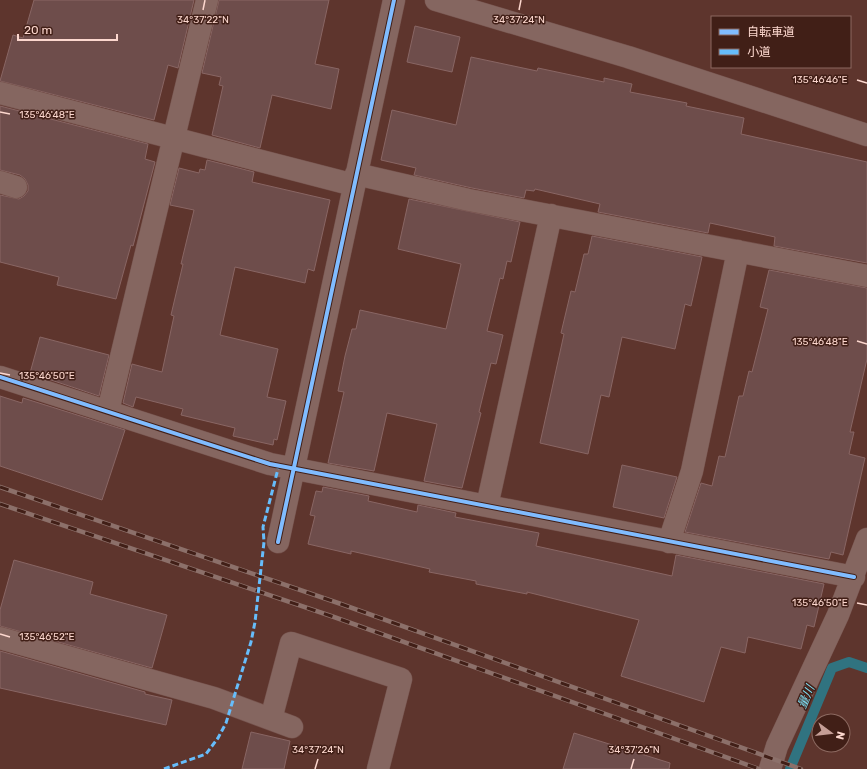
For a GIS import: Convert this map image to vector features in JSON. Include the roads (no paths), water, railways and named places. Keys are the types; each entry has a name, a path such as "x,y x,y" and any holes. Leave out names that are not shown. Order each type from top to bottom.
{"street":[{"path":"108,412 207,0"},
{"path":"278,542 337,274 355,180 394,0"},
{"path":"436,0 628,57 867,135"},
{"path":"0,93 174,139 355,180 551,215 867,276"},
{"path":"488,506 551,215"},
{"path":"669,542 692,471 738,251"},
{"path":"0,377 270,464 854,577"},
{"path":"770,769 777,746 835,622 854,577 867,539"},
{"path":"0,638 214,698 292,727"},
{"path":"271,719 291,643 401,679 378,769"}],"waterway":[{"name":"量川","path":"790,769 832,668 849,662 867,668"}],"railway":[{"path":"0,487 341,604 801,769"},
{"path":"0,504 334,617 759,769"}]}
